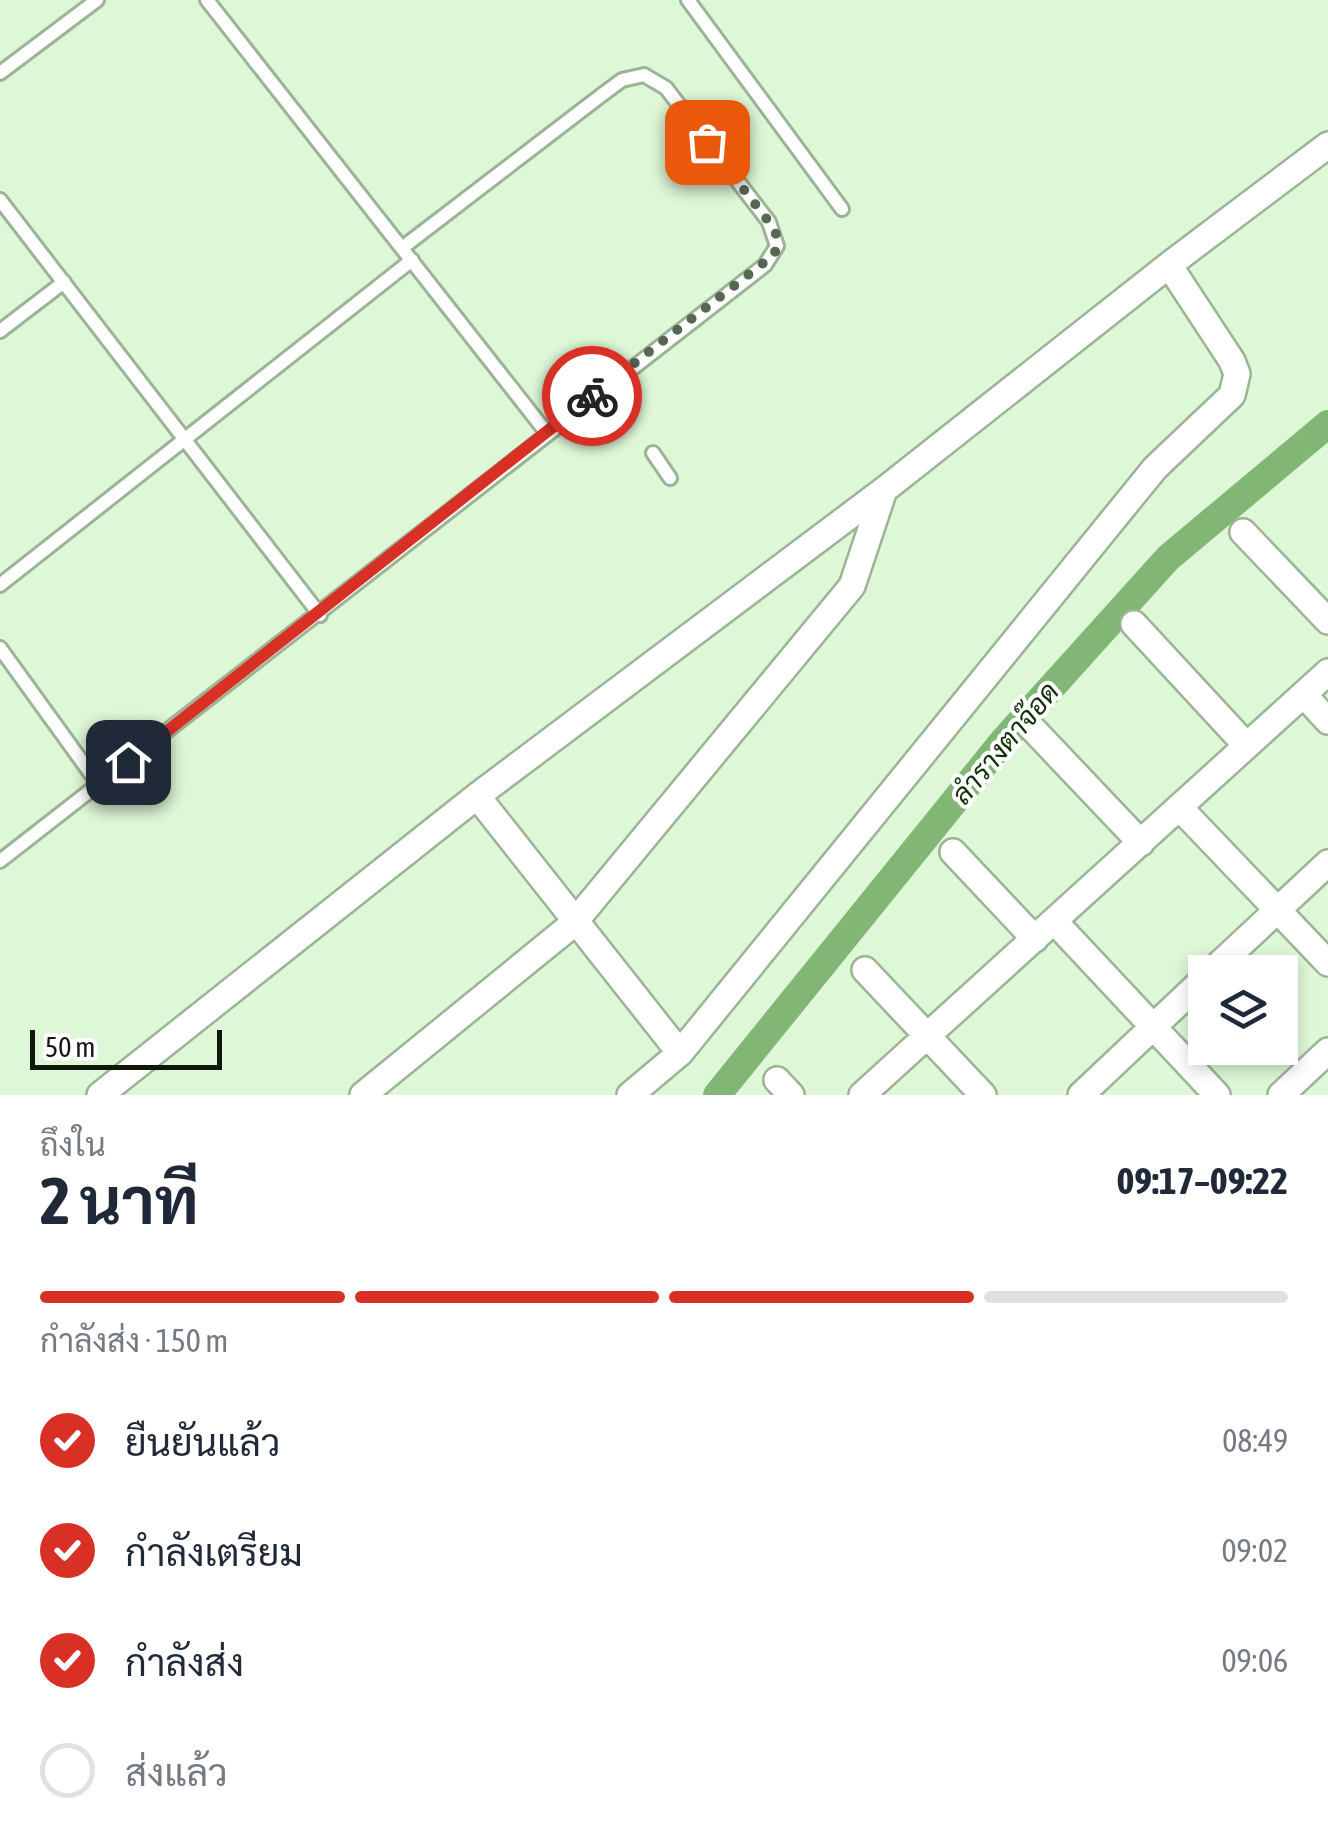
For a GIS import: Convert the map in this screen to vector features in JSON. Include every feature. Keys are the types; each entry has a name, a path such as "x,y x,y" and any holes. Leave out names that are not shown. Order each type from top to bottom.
{"street":[{"path":"100,1095 477,796 884,490 1168,265 1328,145"},
{"path":"630,1095 680,1053 1155,468 1232,395 1237,374 1232,362 1168,265"},
{"path":"363,1095 573,924 852,586 884,490"},
{"path":"1243,532 1328,620"},
{"path":"1134,624 1246,745"},
{"path":"862,1095 1328,672"},
{"path":"1304,695 1328,721"},
{"path":"1032,728 1141,842"},
{"path":"477,796 573,924 680,1053"},
{"path":"1179,807 1328,964"},
{"path":"953,852 1035,939"},
{"path":"1230,955 1328,864"},
{"path":"1055,922 1217,1095"},
{"path":"865,970 982,1095"},
{"path":"1081,1095 1188,994"},
{"path":"1281,1095 1328,1051"}],"lane":[{"path":"0,73 98,0"},
{"path":"206,0 546,432"},
{"path":"688,0 842,209"},
{"path":"0,861 775,254 776,234 666,88 644,75 622,80 402,248"},
{"path":"0,200 320,614"},
{"path":"0,586 412,260"},
{"path":"0,332 64,282"},
{"path":"653,454 670,478"},
{"path":"0,648 100,785"}],"waterway":[{"name":"ลำรางตาจ๊อด","path":"717,1095 1004,740 1168,558 1328,424"}],"way so far":[{"path":"592,396 775,254 776,234 769,222 707,142"}],"route":[{"path":"128,762 346,594 592,396"}]}
